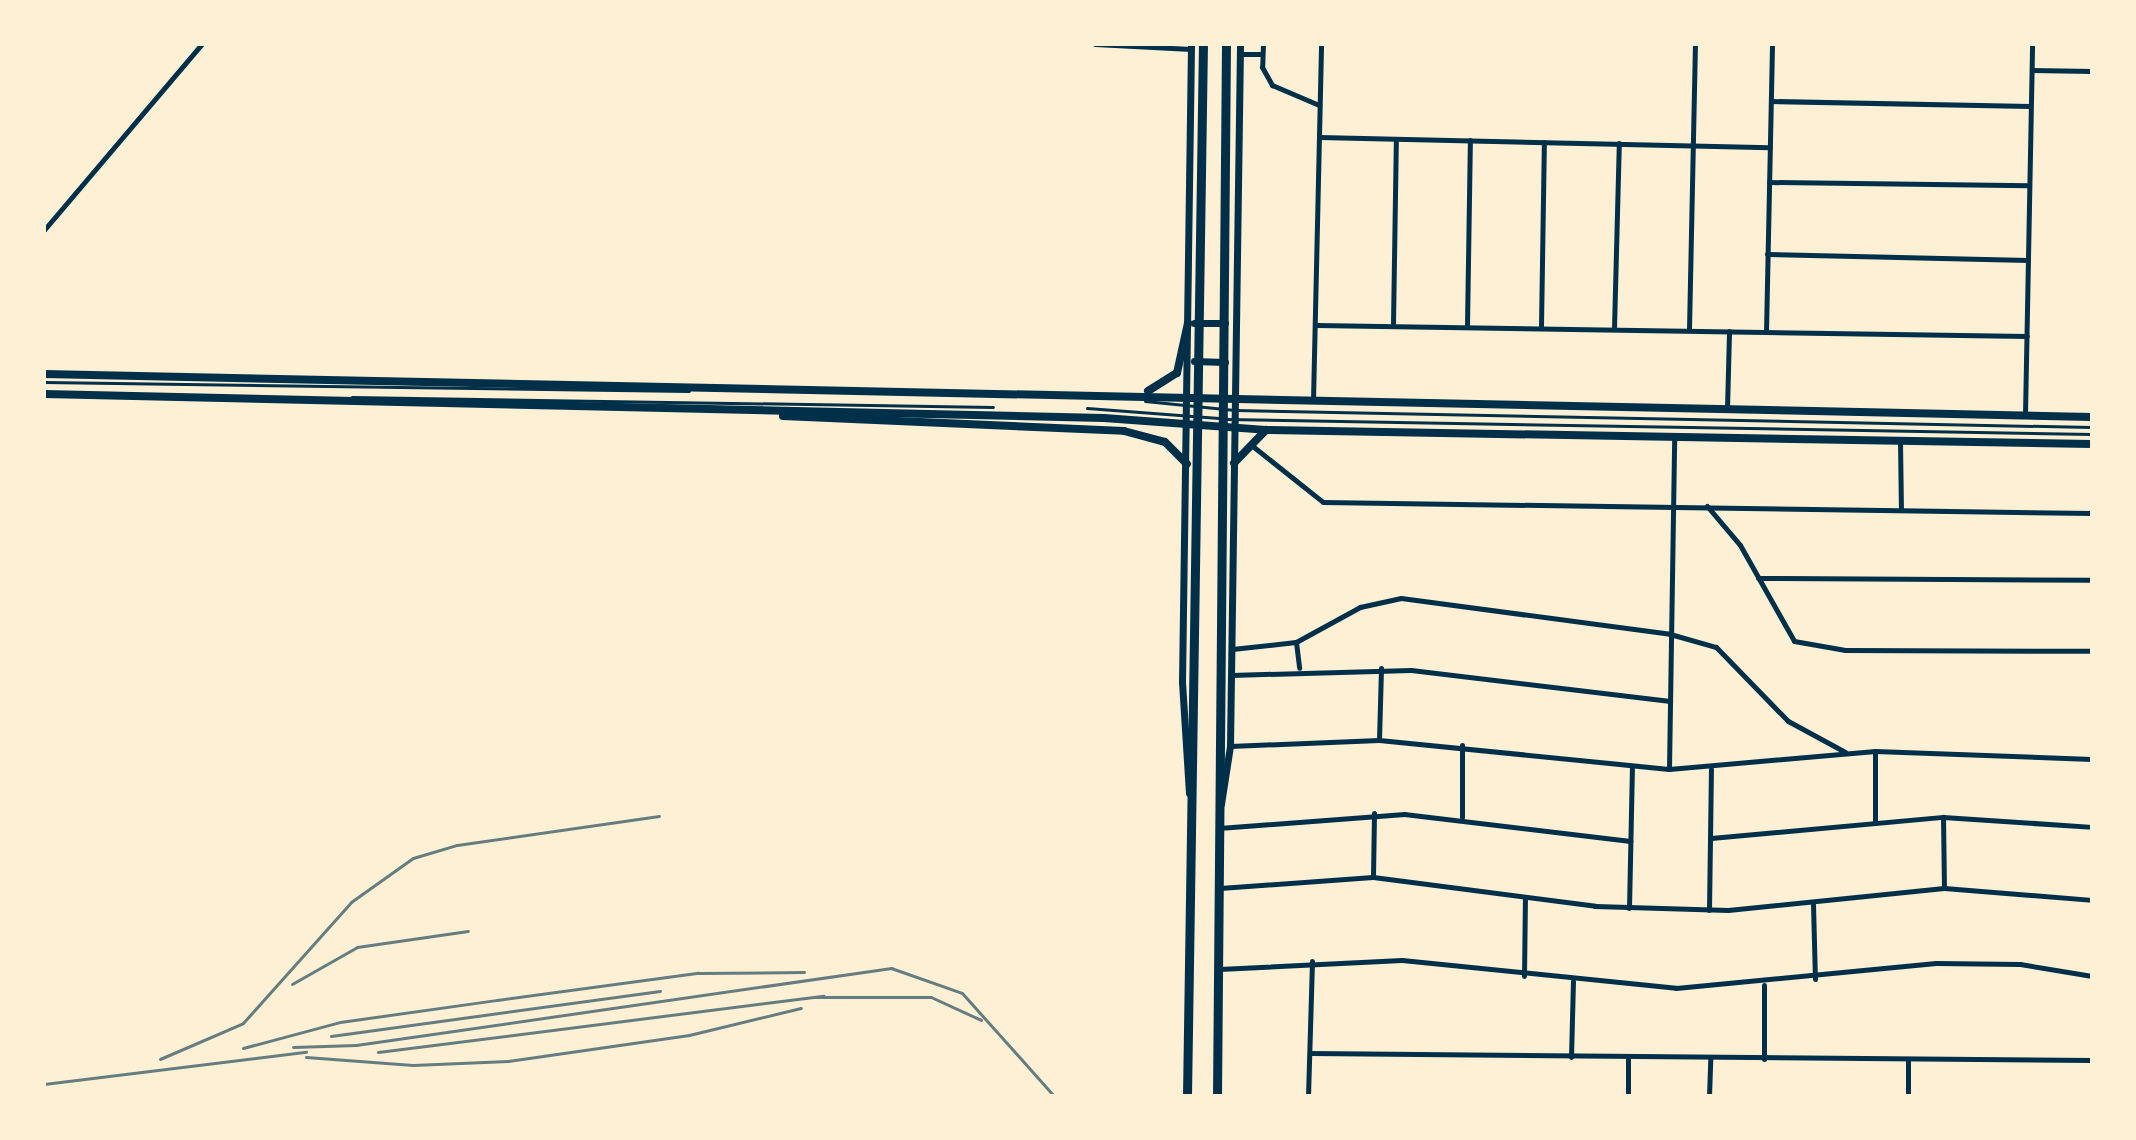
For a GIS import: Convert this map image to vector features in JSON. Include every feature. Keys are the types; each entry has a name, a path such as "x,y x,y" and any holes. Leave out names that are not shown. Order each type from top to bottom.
{"highway":[{"path":"1187,1096 1204,171 1203,44"},
{"path":"1217,1096 1220,888 1217,655 1226,44"}],"main road":[{"path":"1138,393 1160,388 1177,373 1188,323"},
{"path":"44,374 1138,393 1187,400 2092,417"},
{"path":"44,393 747,410 1235,425 1266,430 2092,444"},
{"path":"747,410 837,424 1124,431 1165,442 1187,464"},
{"path":"1234,463 1249,444 1266,430"}],"street":[{"path":"191,44 193,54"},
{"path":"44,230 202,44"},
{"path":"1095,44 1191,46 1182,741 1191,802"},
{"path":"1218,810 1230,746 1240,44"},
{"path":"1263,44 1261,54 1266,76 1281,93 1319,105"},
{"path":"1313,400 1321,44"},
{"path":"1689,329 1695,44"},
{"path":"1766,332 1772,44"},
{"path":"2025,414 2032,44"},
{"path":"1240,54 1261,54"},
{"path":"2032,70 2092,71"},
{"path":"1771,101 2030,106"},
{"path":"1319,137 1770,147"},
{"path":"1393,323 1396,139"},
{"path":"1467,325 1470,140"},
{"path":"1541,326 1544,142"},
{"path":"1614,328 1619,143"},
{"path":"1769,182 2029,185"},
{"path":"1767,254 2028,260"},
{"path":"1188,323 1236,323"},
{"path":"1316,325 1393,323 2027,336"},
{"path":"1727,409 1729,331"},
{"path":"1187,361 1235,362"},
{"path":"1669,769 1674,436"},
{"path":"1900,440 1901,510"},
{"path":"1249,444 1315,501 2092,513"},
{"path":"1707,506 1758,578 1780,628 1810,647 2092,651"},
{"path":"1758,578 2092,580"},
{"path":"1232,649 1296,642 1360,607 1401,598 1670,634 1716,647 1788,721 1846,753"},
{"path":"1296,642 1299,668"},
{"path":"1231,675 1299,668 1381,668 1670,701"},
{"path":"1379,740 1381,668"},
{"path":"1230,746 1379,740 1462,745 1669,769 1711,769 1875,751 2092,759"},
{"path":"1462,745 1462,817"},
{"path":"1875,751 1875,822"},
{"path":"1629,908 1632,767"},
{"path":"1709,910 1711,769"},
{"path":"1218,828 1374,813 1462,817 1630,841"},
{"path":"1373,877 1374,813"},
{"path":"1943,817 1944,888"},
{"path":"1711,838 1943,817 2092,827"},
{"path":"1220,888 1373,877 1629,908 1709,910 1813,903 1944,888 2092,900"},
{"path":"1524,976 1525,896"},
{"path":"1813,903 1815,979"},
{"path":"1219,969 1312,961 1402,960 1573,981 1764,985 1936,963 2020,964 2092,976"},
{"path":"1308,1096 1312,961"},
{"path":"1571,1057 1573,981"},
{"path":"1764,985 1764,1059"},
{"path":"1310,1053 1628,1059 2092,1060"},
{"path":"1709,1096 1710,1058"},
{"path":"1628,1059 1628,1096"},
{"path":"1908,1059 1908,1096"}],"lane":[{"path":"44,382 993,396"},
{"path":"44,393 993,407"},
{"path":"1087,398 1187,400 1235,410 2092,427"},
{"path":"1087,408 1187,413 1235,425 2092,434"}],"railway":[{"path":"160,1059 243,1023 351,902 413,858 457,845 659,816"},
{"path":"292,984 357,947 468,931"},
{"path":"293,1047 356,1045 891,968 962,993 1054,1096"},
{"path":"243,1048 340,1022 497,1000 698,973 804,972"},
{"path":"331,1036 660,991"},
{"path":"378,1052 823,996"},
{"path":"814,997 931,997 981,1020"},
{"path":"306,1057 413,1065 508,1061 689,1035 801,1008"},
{"path":"44,1084 306,1052"}]}
